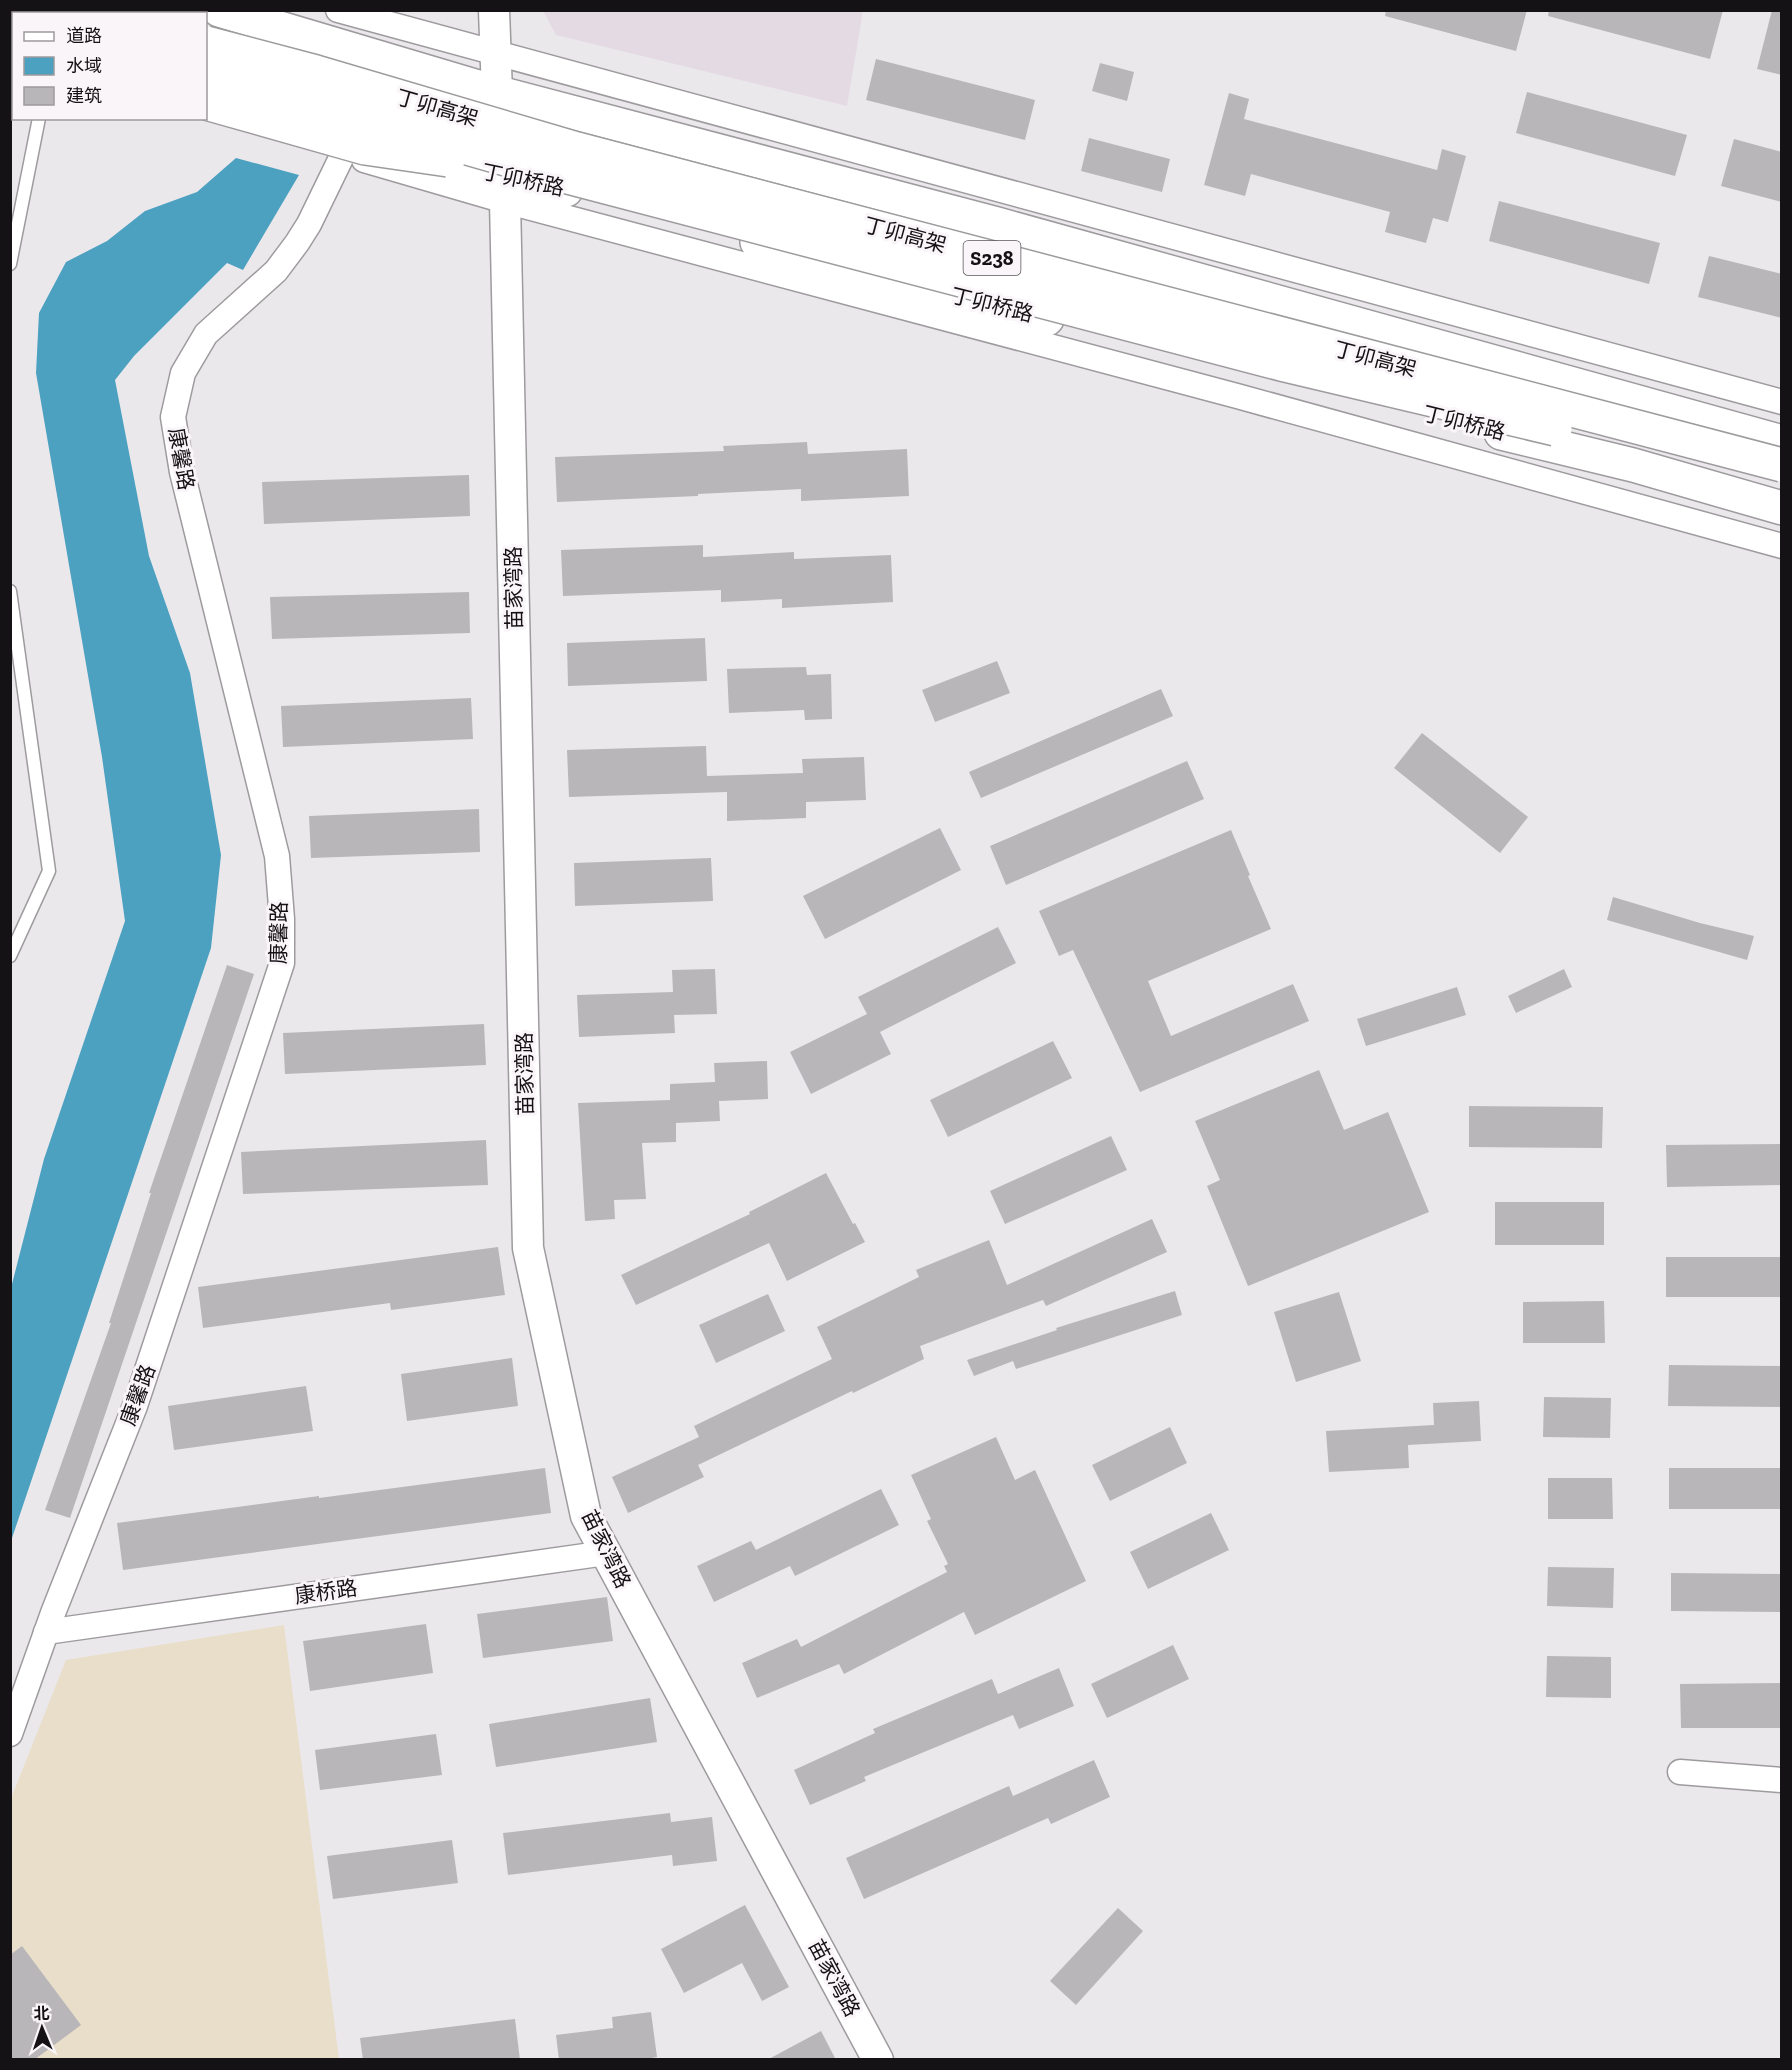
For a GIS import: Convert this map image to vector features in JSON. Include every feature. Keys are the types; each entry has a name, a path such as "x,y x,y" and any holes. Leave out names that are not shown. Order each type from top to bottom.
{"main road":[{"name":"S238","path":"219,10 495,92 997,224 1782,442"},
{"path":"207,27 316,72"},
{"name":"丁卯高架","path":"207,43 316,72 577,149 1782,465"},
{"name":"丁卯高架","path":"207,73 568,177 1285,365 1782,484"},
{"name":"丁卯桥路","path":"207,94 502,189 610,198 852,270 1633,465 1782,508"},
{"path":"207,102 365,148 568,177"}],"street":[{"path":"338,10 1782,402"},
{"name":"苗家湾路","path":"494,10 495,92 502,189 528,1248 586,1516 878,2060"},
{"path":"207,115 343,154 502,189 1237,396 1782,546"},
{"name":"康馨路","path":"10,1734 46,1632 135,1406 282,963 282,919 277,856 182,472 173,417 183,374 206,334 276,271 309,224 343,154"},
{"name":"康桥路","path":"46,1632 606,1553"},
{"path":"1680,1772 1782,1780"}],"lane":[{"path":"10,264 39,120"},
{"path":"10,591 49,871 10,956"}],"shaded area":[{"path":"543,11 863,11 847,106 556,35"},
{"path":"284,1625 339,2059 11,2059 10,1801 66,1660"}],"water":[{"path":"236,158 299,175 243,270 227,263 134,356 115,380 149,556 190,673 221,855 211,948 11,1541 11,1288 44,1159 125,921 102,757 36,373 39,313 66,262 107,241 145,211 197,192"}],"building":[{"path":"1386,10 1527,10 1516,51 1385,16"},
{"path":"1549,10 1723,10 1710,59 1548,16"},
{"path":"1772,10 1782,10 1782,75 1757,69"},
{"path":"876,59 1035,100 1025,140 866,100"},
{"path":"1100,63 1134,72 1127,101 1092,91"},
{"path":"1527,92 1687,135 1675,176 1516,133"},
{"path":"1229,93 1249,99 1244,119 1437,170 1442,149 1466,156 1448,222 1433,218 1426,243 1385,232 1390,212 1251,174 1245,196 1204,185"},
{"path":"1089,138 1170,159 1162,192 1081,171"},
{"path":"1734,139 1782,152 1782,202 1721,186"},
{"path":"1499,201 1660,243 1649,284 1489,241"},
{"path":"1709,256 1782,274 1782,318 1698,297"},
{"path":"807,442 808,454 907,449 909,496 801,501 801,489 557,502 555,457 724,451 723,446"},
{"path":"469,475 470,516 264,524 262,482"},
{"path":"703,545 703,557 794,552 794,559 891,555 893,602 782,608 782,599 721,602 721,590 563,596 561,550"},
{"path":"469,592 470,633 272,639 270,597"},
{"path":"705,638 707,681 568,686 567,643"},
{"path":"997,661 1010,693 935,722 922,690"},
{"path":"806,667 807,675 831,674 832,719 805,720 804,710 729,713 727,669"},
{"path":"1161,689 1173,716 981,798 969,772"},
{"path":"471,698 473,739 283,747 281,706"},
{"path":"1422,733 1528,817 1500,853 1394,768"},
{"path":"706,746 707,776 803,773 802,759 864,757 866,800 806,802 806,818 727,821 727,792 569,797 567,750"},
{"path":"1187,761 1204,799 1006,885 990,846"},
{"path":"479,809 480,852 311,858 309,816"},
{"path":"940,828 961,870 825,939 803,896"},
{"path":"1231,830 1271,929 1148,981 1171,1036 1293,984 1309,1021 1140,1092 1073,950 1059,956 1039,911"},
{"path":"711,858 713,901 575,906 574,863"},
{"path":"1613,897 1700,923 1754,936 1747,960 1607,920"},
{"path":"998,927 1016,963 880,1032 891,1054 811,1094 790,1052 867,1014 858,997"},
{"path":"227,965 254,974 70,1518 45,1510 111,1323 109,1323 151,1193 149,1193"},
{"path":"715,969 717,1014 674,1015 675,1033 579,1037 577,995 673,992 672,970"},
{"path":"1564,969 1572,987 1516,1013 1508,996"},
{"path":"1457,987 1466,1015 1366,1046 1357,1019"},
{"path":"484,1024 486,1065 285,1074 283,1033"},
{"path":"1053,1041 1072,1078 948,1137 930,1100"},
{"path":"767,1061 768,1099 719,1101 720,1121 676,1123 676,1142 642,1143 646,1199 614,1200 615,1219 585,1221 578,1103 670,1100 670,1084 715,1082 714,1063"},
{"path":"1319,1070 1344,1130 1388,1112 1429,1212 1248,1286 1207,1186 1220,1180 1195,1121"},
{"path":"1469,1106 1603,1107 1602,1148 1469,1147"},
{"path":"1111,1136 1127,1170 1005,1224 990,1191"},
{"path":"486,1140 488,1185 243,1194 241,1152"},
{"path":"1782,1144 1782,1185 1667,1187 1666,1145"},
{"path":"826,1173 865,1242 787,1281 769,1243 636,1305 621,1275 750,1214 749,1212"},
{"path":"1495,1202 1604,1202 1604,1245 1495,1245"},
{"path":"1152,1219 1167,1252 1046,1306 1043,1300 920,1346 924,1359 698,1465 704,1477 628,1513 612,1477 699,1437 694,1426 832,1359 817,1327 919,1277 916,1270 989,1240 1007,1285"},
{"path":"498,1247 505,1295 391,1310 390,1303 203,1328 198,1287"},
{"path":"1666,1257 1782,1257 1782,1297 1666,1297"},
{"path":"1175,1291 1182,1315 1016,1369 1013,1361 974,1376 967,1360 1057,1330 1056,1328"},
{"path":"1339,1292 1361,1361 1296,1382 1274,1312"},
{"path":"768,1294 785,1331 716,1363 699,1325"},
{"path":"1604,1301 1605,1343 1523,1343 1523,1302"},
{"path":"512,1358 518,1406 407,1421 401,1374"},
{"path":"1669,1365 1782,1366 1782,1407 1668,1406"},
{"path":"306,1386 313,1431 174,1450 168,1406"},
{"path":"1544,1397 1611,1398 1610,1438 1543,1437"},
{"path":"1479,1401 1481,1441 1408,1445 1409,1468 1329,1472 1326,1431 1434,1425 1433,1403"},
{"path":"1170,1427 1187,1463 1110,1501 1092,1465"},
{"path":"996,1437 1015,1480 1035,1470 1086,1581 975,1635 964,1612 844,1674 839,1664 757,1698 742,1663 797,1639 801,1647 947,1572 944,1566 948,1564 927,1521 931,1519 911,1475"},
{"path":"545,1468 551,1513 123,1570 117,1523"},
{"path":"1669,1468 1782,1468 1782,1509 1669,1509"},
{"path":"1548,1478 1612,1478 1613,1519 1548,1519"},
{"path":"881,1489 899,1525 795,1576 790,1566 714,1602 697,1566 751,1541 756,1550"},
{"path":"1211,1513 1229,1550 1148,1589 1130,1552"},
{"path":"1548,1567 1614,1568 1613,1608 1547,1606"},
{"path":"1671,1573 1782,1574 1782,1612 1671,1611"},
{"path":"607,1597 613,1641 483,1658 477,1614"},
{"path":"426,1624 433,1673 310,1691 303,1641"},
{"path":"1173,1645 1189,1679 1107,1718 1091,1684"},
{"path":"1547,1656 1611,1657 1611,1698 1546,1697"},
{"path":"1059,1668 1074,1706 1019,1729 1013,1715 864,1777 866,1781 810,1805 794,1770 875,1733 873,1729 992,1679 998,1694"},
{"path":"1782,1683 1782,1728 1681,1728 1680,1684"},
{"path":"650,1698 657,1742 496,1767 489,1724"},
{"path":"436,1734 442,1775 320,1790 315,1750"},
{"path":"1094,1760 1110,1797 1051,1824 1048,1818 864,1899 846,1858 1009,1786 1013,1796"},
{"path":"670,1813 671,1822 712,1817 717,1861 673,1866 672,1855 508,1875 503,1833"},
{"path":"452,1840 458,1883 333,1899 327,1856"},
{"path":"745,1905 789,1987 762,2001 742,1963 684,1993 661,1949"},
{"path":"1118,1908 1143,1931 1076,2005 1050,1981"},
{"path":"22,1946 81,2025 34,2060 10,2060 10,1955"},
{"path":"651,2012 657,2057 641,2060 559,2060 556,2035 613,2028 612,2017"},
{"path":"515,2019 520,2060 363,2060 360,2038"},
{"path":"821,2031 836,2060 767,2060"}]}
